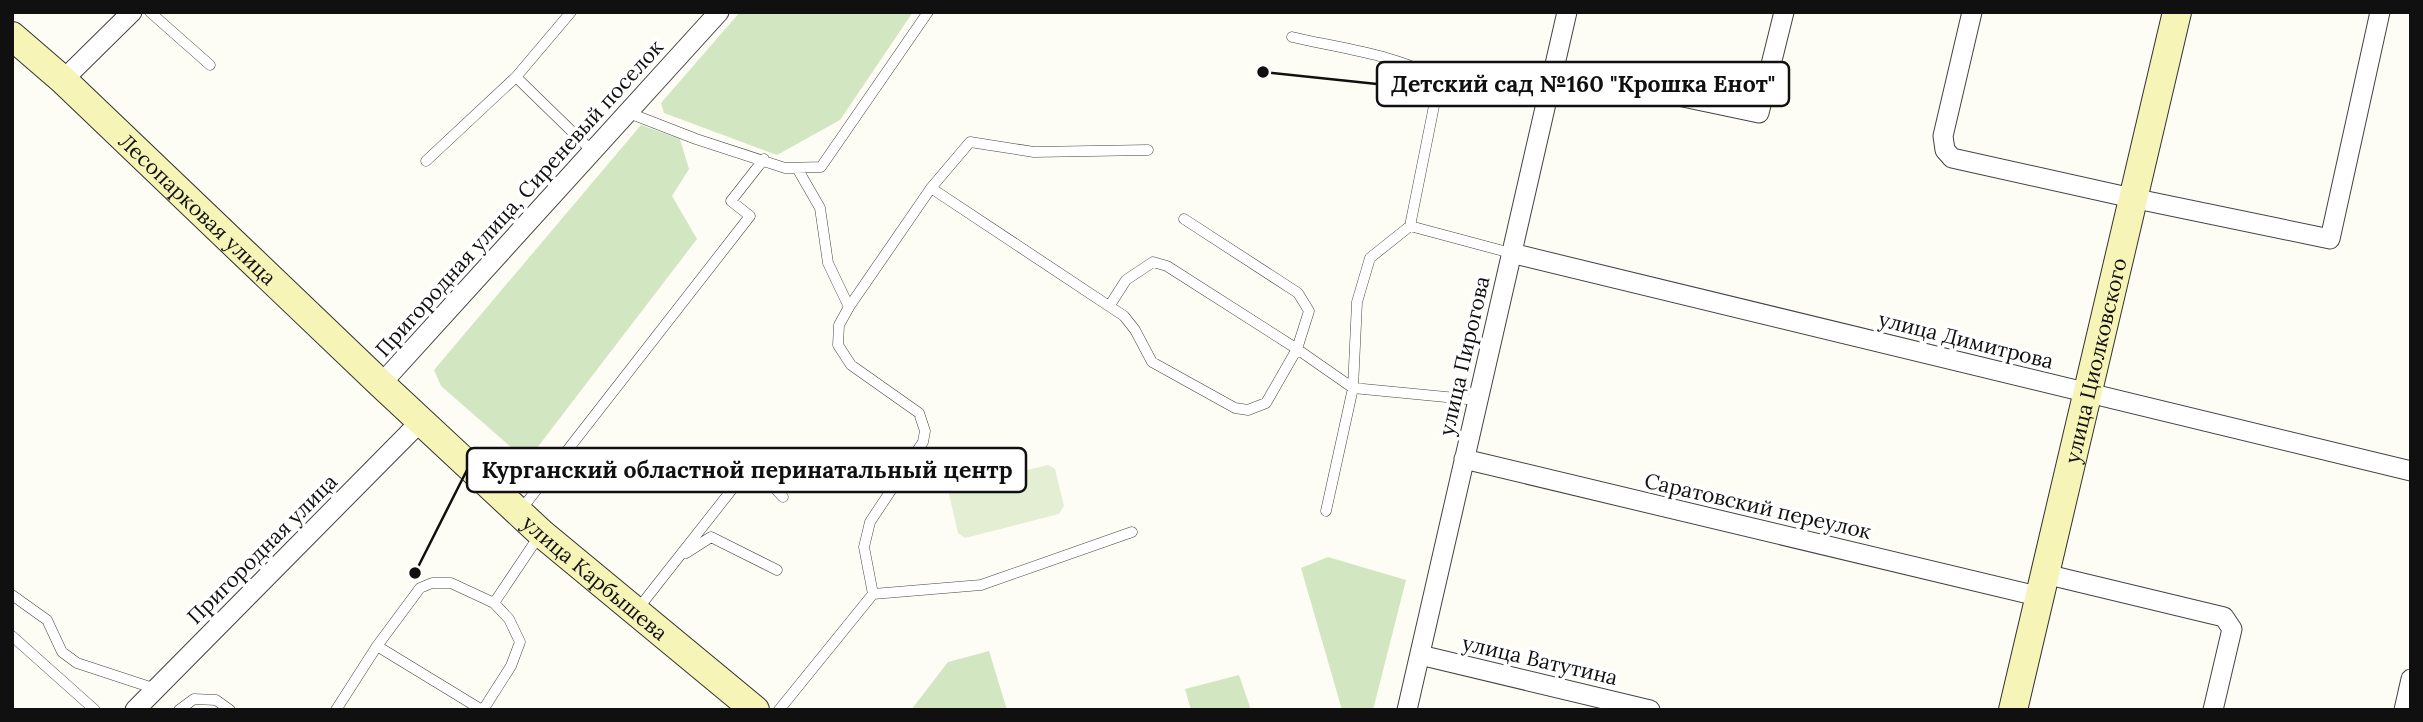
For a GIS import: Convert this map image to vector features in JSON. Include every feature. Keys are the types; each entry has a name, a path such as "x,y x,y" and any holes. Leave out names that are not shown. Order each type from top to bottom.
{"main road":[{"name":"улица Циолковского","path":"2014,710 2177,12"},
{"name":"Лесопарковая улица","path":"12,36 63,80 381,384"},
{"name":"улица Карбышева","path":"381,384 541,533 637,611 747,707"}],"street":[{"path":"63,80 132,12"},
{"name":"Пригородная улица, Сиреневый поселок","path":"381,384 719,12"},
{"name":"улица Пирогова","path":"1408,710 1567,12"},
{"path":"1555,70 1759,113 1784,12"},
{"path":"1972,12 1942,136 1945,149 1952,158 2330,239 2380,12"},
{"name":"улица Димитрова","path":"1511,253 2411,471"},
{"name":"Пригородная улица","path":"135,710 421,421"},
{"name":"Саратовский переулок","path":"1464,459 2043,585 2224,617 2232,629 2213,710"},
{"name":"улица Ватутина","path":"1420,655 1650,710"},
{"path":"2404,710 2411,679"}],"lane":[{"path":"150,12 210,65"},
{"path":"426,161 516,77 571,12"},
{"path":"629,113 696,139 785,168 821,167 928,12"},
{"path":"1292,37 1405,63 1428,72 1439,81 1410,226 1370,258 1357,302 1353,388 1326,511"},
{"path":"516,77 592,151"},
{"path":"873,594 864,547 870,522 923,442 925,431 919,413 851,365 838,345 839,325 849,307 931,188 970,142 1034,152 1148,150"},
{"path":"519,512 750,216 731,201 764,159"},
{"path":"797,168 820,208 828,263 849,307"},
{"path":"931,188 1124,316 1135,330 1152,362 1234,408 1248,410 1266,403 1297,349 1309,312 1298,293 1184,219"},
{"path":"1410,226 1511,253"},
{"path":"1110,305 1126,280 1153,262 1167,266 1353,388 1477,400"},
{"path":"637,611 752,464 783,497"},
{"path":"779,710 873,594 981,585 1132,531"},
{"path":"494,603 541,533"},
{"path":"677,559 711,537 777,570"},
{"path":"336,710 377,646 421,588 432,583 451,583 494,603 509,619 520,642 511,666 483,710 377,646"},
{"path":"12,595 47,620 62,652 77,663 156,689"},
{"path":"12,636 95,710"},
{"path":"179,710 194,699 216,700 230,710"}],"green space":[{"path":"740,12 913,12 840,120 777,155 664,113 661,103"},
{"path":"641,125 680,139 689,169 672,196 697,239 527,461 441,386 434,370"},
{"path":"1048,465 1055,469 1064,506 1059,514 965,538 958,533 949,494 953,488"},
{"path":"1328,557 1406,580 1373,710 1342,710 1301,568"},
{"path":"989,651 1007,710 911,710 948,662"},
{"path":"1239,675 1251,710 1191,710 1185,689"}],"place":[{"name":"Детский сад №160 \"Крошка Енот\"","path":"1263,72"},
{"name":"Курганский областной перинатальный центр","path":"415,573"}]}
